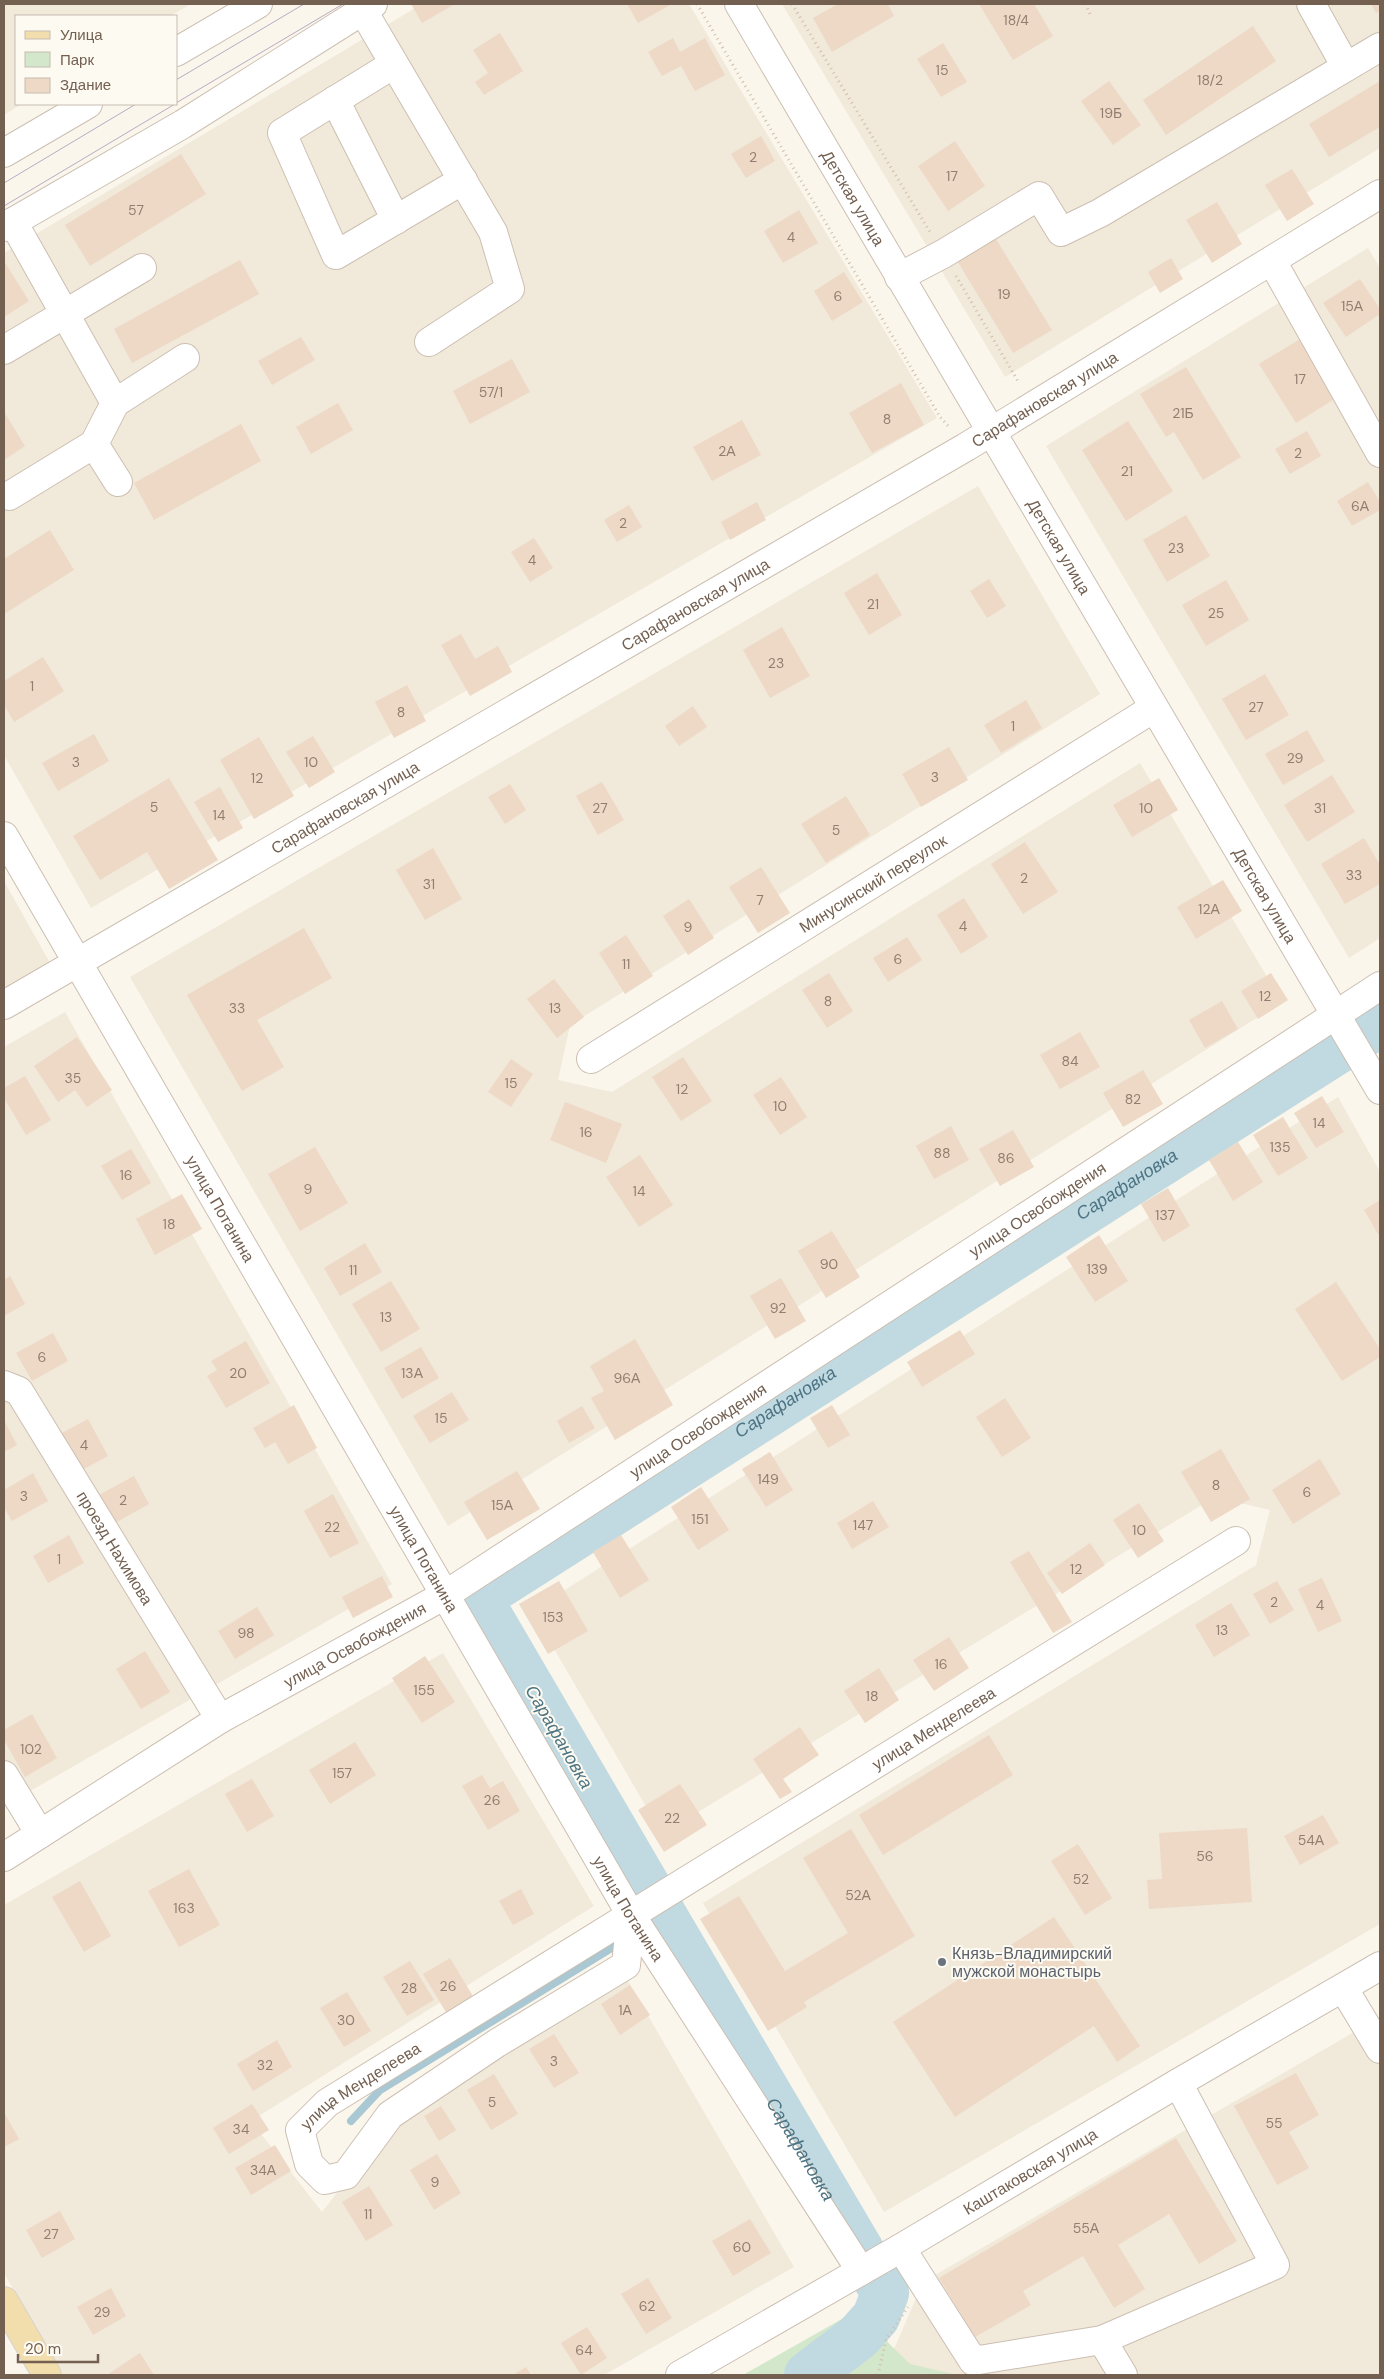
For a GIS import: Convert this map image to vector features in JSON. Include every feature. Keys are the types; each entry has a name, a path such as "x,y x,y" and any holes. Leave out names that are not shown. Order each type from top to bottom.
{"main road":[{"path":"4,2301 47,2375"}],"street":[{"path":"178,51 258,4"},
{"name":"Детская улица","path":"739,4 1380,1090"},
{"path":"1311,4 1346,67"},
{"path":"115,403 65,314 8,225 183,124 365,6 394,64 493,232 510,289 429,342"},
{"path":"899,277 943,254 1039,196 1061,232 1100,213 1380,47"},
{"path":"394,64 282,133 336,256 463,180"},
{"path":"336,100 396,220"},
{"path":"4,153 86,105"},
{"name":"Сарафановская улица","path":"4,1005 992,432 1380,194"},
{"path":"1272,261 1380,453"},
{"path":"4,350 142,268"},
{"path":"10,496 94,444 115,403 185,358"},
{"path":"94,444 118,482"},
{"name":"Минусинский переулок","path":"591,1059 1154,708"},
{"name":"улица Потанина","path":"4,836 631,1915 861,2272"},
{"name":"улица Освобождения","path":"4,1857 220,1719 445,1595 1380,986"},
{"name":"проезд Нахимова","path":"4,1385 19,1391 220,1719"},
{"name":"улица Менделеева","path":"631,1915 626,1965 497,2043 390,2114 346,2175 325,2180 309,2164 300,2130 327,2103 631,1915 1236,1541"},
{"path":"4,1775 40,1834"},
{"name":"Каштаковская улица","path":"680,2375 861,2272 1178,2083 1344,1989 1380,1966"},
{"path":"1344,1989 1380,2048"},
{"path":"901,2248 973,2361 1102,2340 1274,2265 1178,2083"},
{"path":"1102,2340 1122,2375"}],"path":[{"path":"697,4 940,416 966,447"},
{"path":"792,4 1033,407"},
{"path":"1085,4 1090,14"},
{"path":"878,2375 886,2340 924,2284"}],"shaded area":[{"path":"4,4 191,4 172,15 15,15 15,105 20,105 4,115"},
{"path":"422,4 689,4 937,418 91,908 4,755 4,253"},
{"path":"782,4 1380,4 1380,148 1005,377"},
{"path":"1368,248 1380,268 1380,938 1349,958 1046,446"},
{"path":"978,486 1100,694 570,1025 558,1080 612,1092 1140,763 1282,1002 448,1526 130,977"},
{"path":"4,881 50,963 4,989"},
{"path":"65,1012 392,1584 4,1806 4,1047"},
{"path":"1338,1097 1380,1172 1380,1924 884,2212 703,1903 1256,1565 1270,1510 1215,1497 662,1834 532,1611"},
{"path":"443,1653 594,1906 251,2121 322,2212 403,2108 625,1976 794,2267 604,2375 62,2375 4,2273 4,1905"},
{"path":"1380,2017 1380,2375 873,2375 888,2363 923,2282"}],"green space":[{"path":"856,2311 910,2364 957,2375 743,2375"}],"building":[{"path":"411,4 455,4 422,23"},
{"path":"627,4 672,4 638,23"},
{"path":"838,4 888,4 894,16 832,52 813,18"},
{"path":"979,4 1034,4 1053,36 1013,60"},
{"path":"1371,4 1380,4 1380,11 1376,13"},
{"path":"1253,26 1276,61 1166,135 1143,100"},
{"path":"500,33 523,71 484,95 475,82 488,73 473,50"},
{"path":"673,38 680,52 705,38 725,75 695,91 681,66 662,76 648,52"},
{"path":"943,43 967,82 941,97 917,59"},
{"path":"1109,81 1141,125 1113,145 1081,101"},
{"path":"1380,81 1380,127 1329,157 1309,124"},
{"path":"761,136 775,161 746,178 731,154"},
{"path":"955,141 985,186 948,211 918,166"},
{"path":"181,154 206,194 90,266 65,225"},
{"path":"1292,169 1314,204 1287,221 1265,185"},
{"path":"1217,202 1242,244 1212,263 1186,220"},
{"path":"799,210 818,243 783,263 764,231"},
{"path":"994,236 1052,330 1013,353 956,259"},
{"path":"1171,258 1183,279 1160,293 1148,272"},
{"path":"240,260 259,294 132,363 114,329"},
{"path":"4,261 29,301 4,317"},
{"path":"844,272 863,302 832,321 814,291"},
{"path":"1360,279 1380,309 1380,314 1346,337 1323,303"},
{"path":"1305,336 1341,395 1296,423 1259,364"},
{"path":"301,337 315,360 272,385 258,361"},
{"path":"512,359 530,392 470,424 453,391"},
{"path":"1186,367 1241,457 1203,480 1174,432 1166,437 1140,394"},
{"path":"901,383 924,425 872,453 849,413"},
{"path":"338,403 353,430 311,454 296,427"},
{"path":"4,412 25,446 4,460"},
{"path":"742,420 761,455 712,481 693,447"},
{"path":"1128,421 1173,491 1126,521 1082,450"},
{"path":"241,424 261,461 154,520 134,483"},
{"path":"1307,431 1321,456 1290,474 1275,449"},
{"path":"1368,482 1380,502 1380,510 1352,526 1337,501"},
{"path":"757,502 766,520 730,540 721,522"},
{"path":"629,505 642,527 617,542 604,520"},
{"path":"1186,515 1210,556 1167,582 1143,540"},
{"path":"50,530 74,570 4,614 4,559"},
{"path":"534,538 553,568 530,582 511,552"},
{"path":"877,573 902,615 869,635 844,593"},
{"path":"989,579 1006,606 987,618 970,591"},
{"path":"1226,580 1249,620 1206,646 1182,605"},
{"path":"782,627 810,676 770,698 743,650"},
{"path":"461,634 475,659 498,646 512,672 470,696 441,645"},
{"path":"43,657 64,691 14,722 4,705 4,681"},
{"path":"1265,674 1289,715 1246,740 1222,699"},
{"path":"407,685 426,721 394,738 375,702"},
{"path":"1026,700 1042,728 1001,753 984,725"},
{"path":"693,706 707,727 679,746 665,726"},
{"path":"1307,730 1325,761 1283,785 1265,754"},
{"path":"94,734 109,761 58,791 42,763"},
{"path":"313,736 335,772 309,788 286,752"},
{"path":"259,737 294,796 254,819 220,760"},
{"path":"949,747 968,780 921,807 902,774"},
{"path":"1332,775 1355,812 1307,842 1284,805"},
{"path":"169,778 218,860 169,889 147,852 100,880 73,836"},
{"path":"1159,778 1178,810 1132,837 1113,805"},
{"path":"602,782 624,820 598,835 576,796"},
{"path":"510,784 526,810 505,824 488,797"},
{"path":"220,787 243,828 218,842 194,802"},
{"path":"846,796 870,835 826,863 801,824"},
{"path":"1364,838 1380,865 1380,884 1345,904 1321,864"},
{"path":"1025,842 1058,892 1023,914 991,864"},
{"path":"433,848 462,899 425,920 396,870"},
{"path":"761,867 790,913 758,933 729,887"},
{"path":"1223,880 1242,911 1196,939 1177,907"},
{"path":"964,898 988,937 961,954 937,915"},
{"path":"689,899 714,938 688,955 663,916"},
{"path":"304,928 332,978 257,1020 284,1067 242,1091 187,995"},
{"path":"626,935 653,976 625,994 599,953"},
{"path":"907,937 922,960 888,982 873,958"},
{"path":"829,973 853,1011 827,1028 802,990"},
{"path":"1271,973 1288,1000 1258,1019 1241,991"},
{"path":"554,979 584,1017 557,1038 527,999"},
{"path":"1222,1001 1238,1029 1205,1048 1189,1020"},
{"path":"1080,1032 1100,1067 1060,1089 1040,1055"},
{"path":"77,1037 112,1090 87,1107 75,1090 58,1102 34,1066"},
{"path":"683,1057 712,1101 681,1121 652,1077"},
{"path":"511,1059 533,1074 511,1107 488,1092"},
{"path":"1143,1070 1163,1104 1123,1127 1103,1093"},
{"path":"25,1076 51,1120 26,1135 4,1098 4,1088"},
{"path":"781,1077 807,1117 780,1135 753,1095"},
{"path":"1322,1096 1344,1132 1316,1148 1294,1113"},
{"path":"565,1102 622,1124 606,1163 550,1140"},
{"path":"1283,1117 1308,1158 1278,1176 1253,1135"},
{"path":"951,1126 969,1160 934,1179 916,1146"},
{"path":"1013,1130 1034,1167 1000,1186 979,1149"},
{"path":"1238,1142 1263,1182 1233,1201 1209,1160"},
{"path":"315,1147 348,1203 300,1231 268,1174"},
{"path":"131,1149 151,1183 122,1200 101,1166"},
{"path":"640,1155 673,1205 639,1227 606,1177"},
{"path":"1168,1188 1190,1226 1163,1242 1141,1204"},
{"path":"182,1194 202,1229 155,1255 136,1219"},
{"path":"1380,1200 1380,1233 1378,1234 1364,1210"},
{"path":"832,1231 860,1277 826,1298 798,1251"},
{"path":"1099,1235 1128,1281 1095,1302 1066,1257"},
{"path":"365,1243 382,1272 340,1296 324,1268"},
{"path":"10,1276 25,1304 4,1316 4,1280"},
{"path":"781,1278 806,1321 775,1339 750,1296"},
{"path":"391,1281 420,1329 381,1352 352,1304"},
{"path":"1336,1282 1380,1349 1380,1357 1342,1381 1295,1309"},
{"path":"960,1330 975,1354 922,1387 907,1362"},
{"path":"53,1333 68,1361 32,1381 16,1353"},
{"path":"635,1339 673,1405 615,1440 591,1398 604,1391 590,1366"},
{"path":"246,1341 270,1383 226,1408 207,1376 217,1370 211,1361"},
{"path":"421,1347 439,1378 402,1399 384,1368"},
{"path":"452,1392 469,1420 430,1443 413,1416"},
{"path":"1005,1398 1031,1438 1002,1457 976,1417"},
{"path":"294,1405 317,1448 288,1464 275,1442 265,1448 253,1428"},
{"path":"832,1405 850,1435 828,1448 810,1418"},
{"path":"582,1406 595,1428 569,1443 557,1421"},
{"path":"88,1419 108,1456 80,1471 60,1434"},
{"path":"4,1420 17,1445 4,1452"},
{"path":"1221,1449 1250,1499 1211,1522 1181,1472"},
{"path":"770,1452 793,1490 766,1507 742,1469"},
{"path":"1320,1459 1341,1494 1293,1524 1272,1490"},
{"path":"517,1471 540,1509 487,1540 464,1502"},
{"path":"33,1473 48,1501 12,1521 4,1507 4,1490"},
{"path":"134,1476 149,1504 113,1524 97,1496"},
{"path":"701,1487 729,1530 698,1550 671,1507"},
{"path":"333,1494 359,1543 330,1558 304,1511"},
{"path":"873,1501 889,1527 852,1549 837,1523"},
{"path":"1139,1503 1164,1541 1138,1558 1113,1520"},
{"path":"69,1535 84,1563 48,1583 33,1556"},
{"path":"621,1535 649,1580 620,1598 593,1552"},
{"path":"1090,1543 1105,1565 1062,1594 1047,1573"},
{"path":"1029,1551 1072,1622 1053,1633 1010,1562"},
{"path":"382,1576 393,1597 353,1618 342,1597"},
{"path":"1322,1578 1342,1621 1318,1632 1298,1589"},
{"path":"559,1581 588,1631 548,1654 519,1604"},
{"path":"1277,1581 1294,1610 1270,1624 1253,1594"},
{"path":"1231,1603 1250,1635 1214,1657 1195,1625"},
{"path":"257,1607 274,1635 235,1659 218,1631"},
{"path":"949,1637 969,1668 934,1691 913,1660"},
{"path":"145,1651 170,1692 141,1709 116,1669"},
{"path":"425,1656 455,1702 422,1723 392,1678"},
{"path":"879,1668 899,1700 865,1723 844,1691"},
{"path":"32,1714 57,1758 25,1777 4,1740 4,1730"},
{"path":"800,1727 819,1755 783,1779 792,1792 780,1799 753,1759"},
{"path":"989,1735 1013,1775 883,1855 859,1815"},
{"path":"355,1742 376,1775 330,1804 309,1770"},
{"path":"482,1775 490,1788 503,1781 520,1811 488,1830 462,1786"},
{"path":"252,1779 274,1816 247,1832 225,1794"},
{"path":"680,1784 707,1825 664,1852 638,1810"},
{"path":"1323,1815 1339,1843 1300,1865 1284,1836"},
{"path":"1247,1828 1252,1902 1149,1909 1147,1880 1162,1879 1159,1833"},
{"path":"851,1829 915,1936 804,2002 807,2007 768,2031 700,1919 739,1896 785,1971 848,1933 803,1858"},
{"path":"1078,1844 1112,1898 1085,1915 1051,1861"},
{"path":"189,1869 220,1925 179,1947 148,1891"},
{"path":"80,1881 111,1936 84,1952 52,1897"},
{"path":"521,1889 534,1914 513,1925 499,1901"},
{"path":"1054,1917 1140,2046 1117,2062 1094,2026 955,2117 893,2022"},
{"path":"450,1958 474,1998 447,2014 423,1974"},
{"path":"410,1961 434,2000 407,2016 383,1977"},
{"path":"630,1985 650,2015 620,2035 601,2004"},
{"path":"347,1992 371,2031 344,2047 320,2008"},
{"path":"554,2034 579,2073 554,2088 529,2049"},
{"path":"277,2040 292,2067 253,2091 237,2064"},
{"path":"1296,2073 1319,2115 1289,2132 1309,2168 1277,2185 1234,2106"},
{"path":"494,2074 518,2114 491,2130 467,2090"},
{"path":"252,2104 269,2130 229,2154 213,2128"},
{"path":"441,2106 456,2130 439,2141 424,2116"},
{"path":"4,2112 19,2139 4,2147"},
{"path":"1176,2138 1237,2241 1199,2264 1169,2214 1118,2245 1145,2289 1114,2308 1083,2256 1023,2291 1031,2305 975,2337 939,2278"},
{"path":"275,2145 291,2171 251,2195 235,2168"},
{"path":"437,2154 461,2193 434,2210 410,2170"},
{"path":"369,2186 393,2225 366,2241 342,2202"},
{"path":"60,2211 75,2239 42,2258 26,2230"},
{"path":"750,2219 771,2253 733,2276 712,2241"},
{"path":"648,2278 672,2318 646,2334 621,2294"},
{"path":"111,2288 126,2316 93,2335 77,2307"},
{"path":"587,2327 607,2358 581,2375 561,2343"},
{"path":"140,2353 154,2375 107,2375"},
{"path":"526,2367 531,2375 513,2375"}],"waterway":[{"name":"Сарафановка","path":"650,1892 478,1598 1380,1023"},
{"name":"Сарафановка","path":"658,1907 885,2293 876,2317 858,2337 808,2375"},
{"path":"351,2121 380,2090 613,1947"}],"tram line":[{"path":"178,79 304,4"},
{"path":"178,102 343,4"},
{"path":"4,183 134,105"},
{"path":"4,206 173,105"}],"place":[{"name":"Князь-Владимирский мужской монастырь","path":"942,1962"}]}
